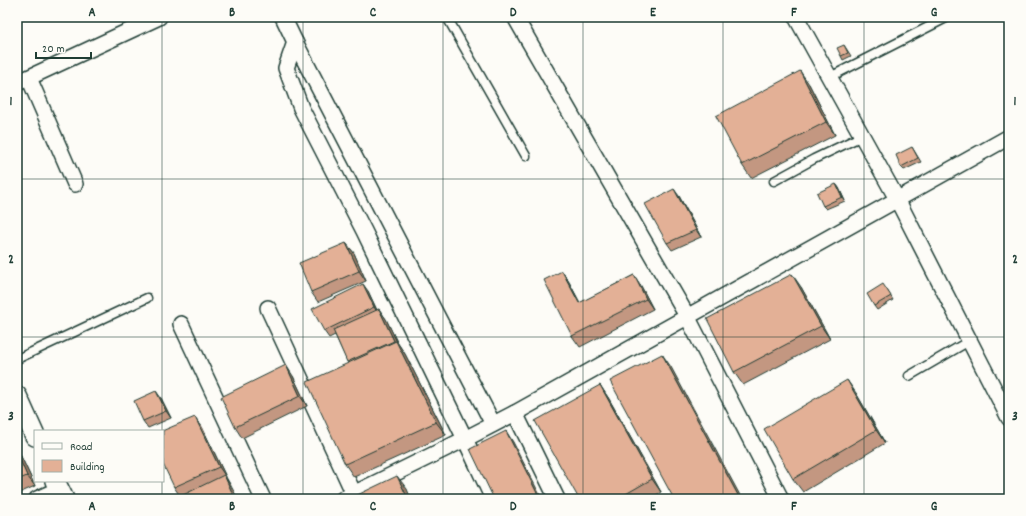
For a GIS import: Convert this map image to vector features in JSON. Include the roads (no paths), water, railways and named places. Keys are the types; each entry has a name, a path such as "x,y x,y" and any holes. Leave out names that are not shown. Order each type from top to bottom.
{"street":[{"path":"75,184 23,81 159,17"},
{"path":"283,17 494,424"},
{"path":"516,17 686,316 782,499"},
{"path":"796,17 897,199 1009,418"},
{"path":"295,42 286,68 301,108 364,231 493,499"},
{"path":"268,308 348,496 515,413 686,316 1008,139"},
{"path":"181,324 263,499"},
{"path":"17,396 34,434"},
{"path":"515,413 557,499"},
{"path":"37,499 59,490"}],"lane":[{"path":"448,17 526,156"},
{"path":"830,78 948,17"},
{"path":"774,181 814,159 862,136"},
{"path":"17,359 147,298"},
{"path":"909,376 969,341"}]}
